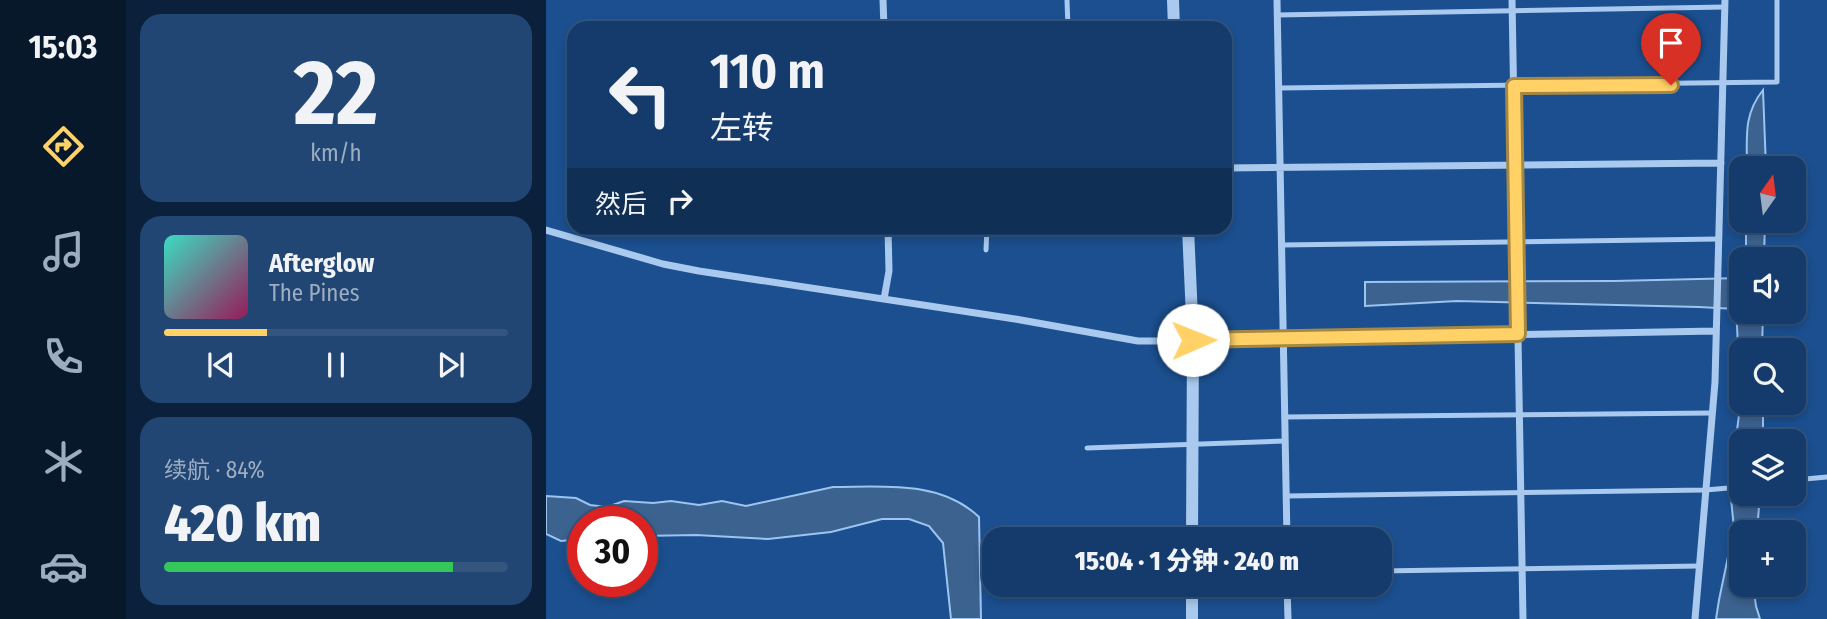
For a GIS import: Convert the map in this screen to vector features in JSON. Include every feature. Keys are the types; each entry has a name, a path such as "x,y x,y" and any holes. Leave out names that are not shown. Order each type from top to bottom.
{"street":[{"path":"883,0 884,21"},
{"path":"1173,0 1174,21"},
{"path":"1277,0 1287,527"},
{"path":"1512,0 1522,619"},
{"path":"1695,619 1716,331 1725,4"},
{"path":"1232,168 1721,163"},
{"path":"546,230 663,264 1138,341 1716,331"},
{"path":"884,299 889,271 888,235"},
{"path":"1188,235 1193,340 1192,527"},
{"path":"1192,597 1192,619"},
{"path":"1287,597 1288,619"}],"lane":[{"path":"1067,0 1068,21"},
{"path":"1279,88 1777,82 1777,0"},
{"path":"1278,15 1725,4"},
{"path":"986,250 987,235"},
{"path":"1282,245 1719,239"},
{"path":"1284,417 1712,413"},
{"path":"1087,448 1285,441"},
{"path":"1806,479 1827,477"},
{"path":"1286,496 1729,487"},
{"path":"1392,571 1699,566"}],"water":[{"path":"1763,90 1766,156 1747,156 1749,118"},
{"path":"1746,233 1765,233 1764,247 1746,247"},
{"path":"1729,278 1729,309 1457,301 1365,306 1365,282"},
{"path":"1737,324 1763,324 1762,338 1738,338"},
{"path":"1739,415 1763,415 1763,429 1737,429"},
{"path":"833,487 910,488 929,491 964,505 979,517 981,619 951,619 943,543 929,526 909,519 882,519 831,532 768,539 658,536 658,506 610,506 624,501 671,501 699,505 722,501 746,506"},
{"path":"546,496 576,498 598,506 567,506 567,540 561,541 546,534"},
{"path":"1732,506 1759,506 1758,520 1733,520"},
{"path":"1729,552 1729,597 1755,597 1760,619 1716,619"}],"route":[{"path":"1193,340 1518,334 1514,86 1671,85"}]}
